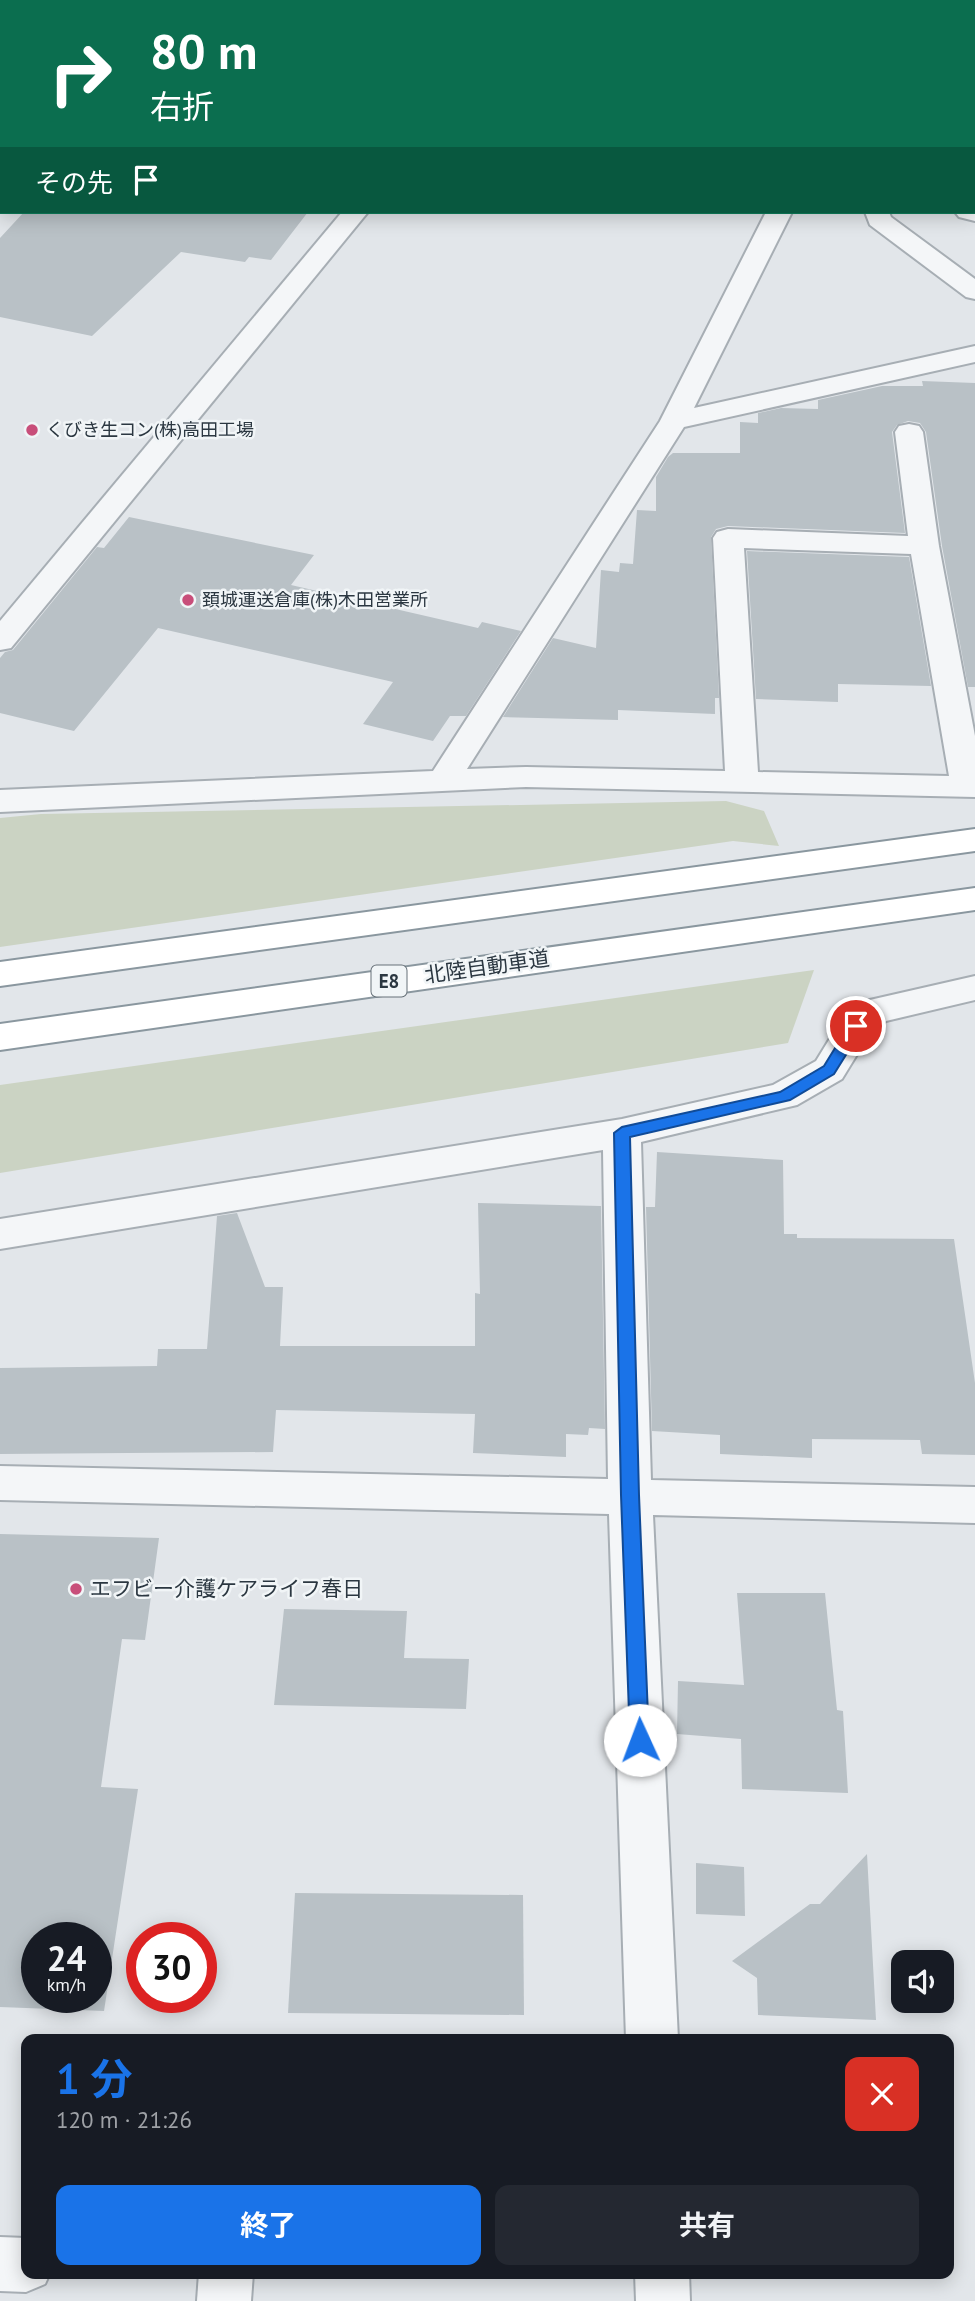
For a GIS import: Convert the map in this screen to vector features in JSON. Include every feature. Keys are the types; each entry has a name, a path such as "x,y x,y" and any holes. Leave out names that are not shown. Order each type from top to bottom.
{"highway":[{"path":"0,974 975,841"},
{"name":"北陸自動車道","path":"0,1037 975,900"}],"street":[{"path":"0,641 353,214"},
{"path":"444,780 674,421 778,214"},
{"path":"878,214 879,220 975,291"},
{"path":"674,421 975,354"},
{"path":"0,801 526,777 971,787 924,546 909,432"},
{"path":"742,780 728,538 924,546"},
{"path":"0,1234 622,1133 784,1096 829,1070 856,1026 874,1011 975,988"},
{"path":"622,1133 630,1495 652,2034"},
{"path":"0,1483 630,1495 975,1505"},
{"path":"0,2264 21,2265"},
{"path":"224,2301 226,2279"},
{"path":"662,2279 663,2301"}],"green space":[{"path":"726,801 764,811 779,846 733,841 0,947 0,818 41,814"},
{"path":"814,970 788,1043 0,1173 0,1085"}],"building":[{"path":"22,214 306,214 271,260 249,257 245,262 181,252 92,336 0,317 0,238"},
{"path":"922,381 975,383 975,687 968,687 942,546 926,432 920,423 908,421 897,425 892,432 905,533 728,526 716,529 711,537 719,698 715,698 715,714 618,710 618,720 503,717 553,638 596,648 601,570 619,572 620,563 633,564 637,510 656,511 656,477 668,457 673,453 740,453 740,422 758,423 758,413 781,408 818,409 818,400 882,386 923,386"},
{"path":"129,517 314,555 291,585 478,628 482,622 521,631 466,716 450,716 433,741 363,724 393,682 158,628 74,731 0,713 0,658 5,652 13,650 97,547 104,548"},
{"path":"747,551 909,557 931,686 838,684 838,702 756,699"},
{"path":"657,1152 783,1160 784,1234 797,1234 797,1238 954,1239 975,1383 975,1455 922,1454 920,1440 812,1439 812,1458 720,1454 720,1435 652,1431 646,1207 655,1207"},
{"path":"478,1203 601,1206 605,1429 589,1428 588,1435 566,1434 566,1457 473,1453 475,1414 276,1410 273,1452 0,1454 0,1368 157,1366 158,1349 207,1349 217,1216 237,1213 265,1287 283,1287 280,1346 475,1346 475,1293 480,1294"},
{"path":"0,1534 159,1538 145,1640 122,1639 101,1787 138,1789 112,1959 112,1922 21,1922 21,2008 0,2007"},
{"path":"737,1593 825,1593 837,1710 843,1711 848,1793 742,1789 741,1739 677,1734 678,1681 744,1685"},
{"path":"284,1609 407,1611 404,1658 469,1659 466,1709 274,1705"},
{"path":"867,1854 876,2020 758,2015 757,1978 732,1961 810,1904 820,1904"},
{"path":"696,1863 744,1867 745,1916 696,1914"},
{"path":"295,1893 523,1895 524,2015 288,2013"}],"place":[{"name":"くびき生コン(株)高田工場","path":"32,430"},
{"name":"頚城運送倉庫(株)木田営業所","path":"188,600"},
{"name":"エフビー介護ケアライフ春日","path":"76,1589"}],"route":[{"path":"640,1740 630,1495 622,1133 784,1096 829,1070 856,1026"}]}
